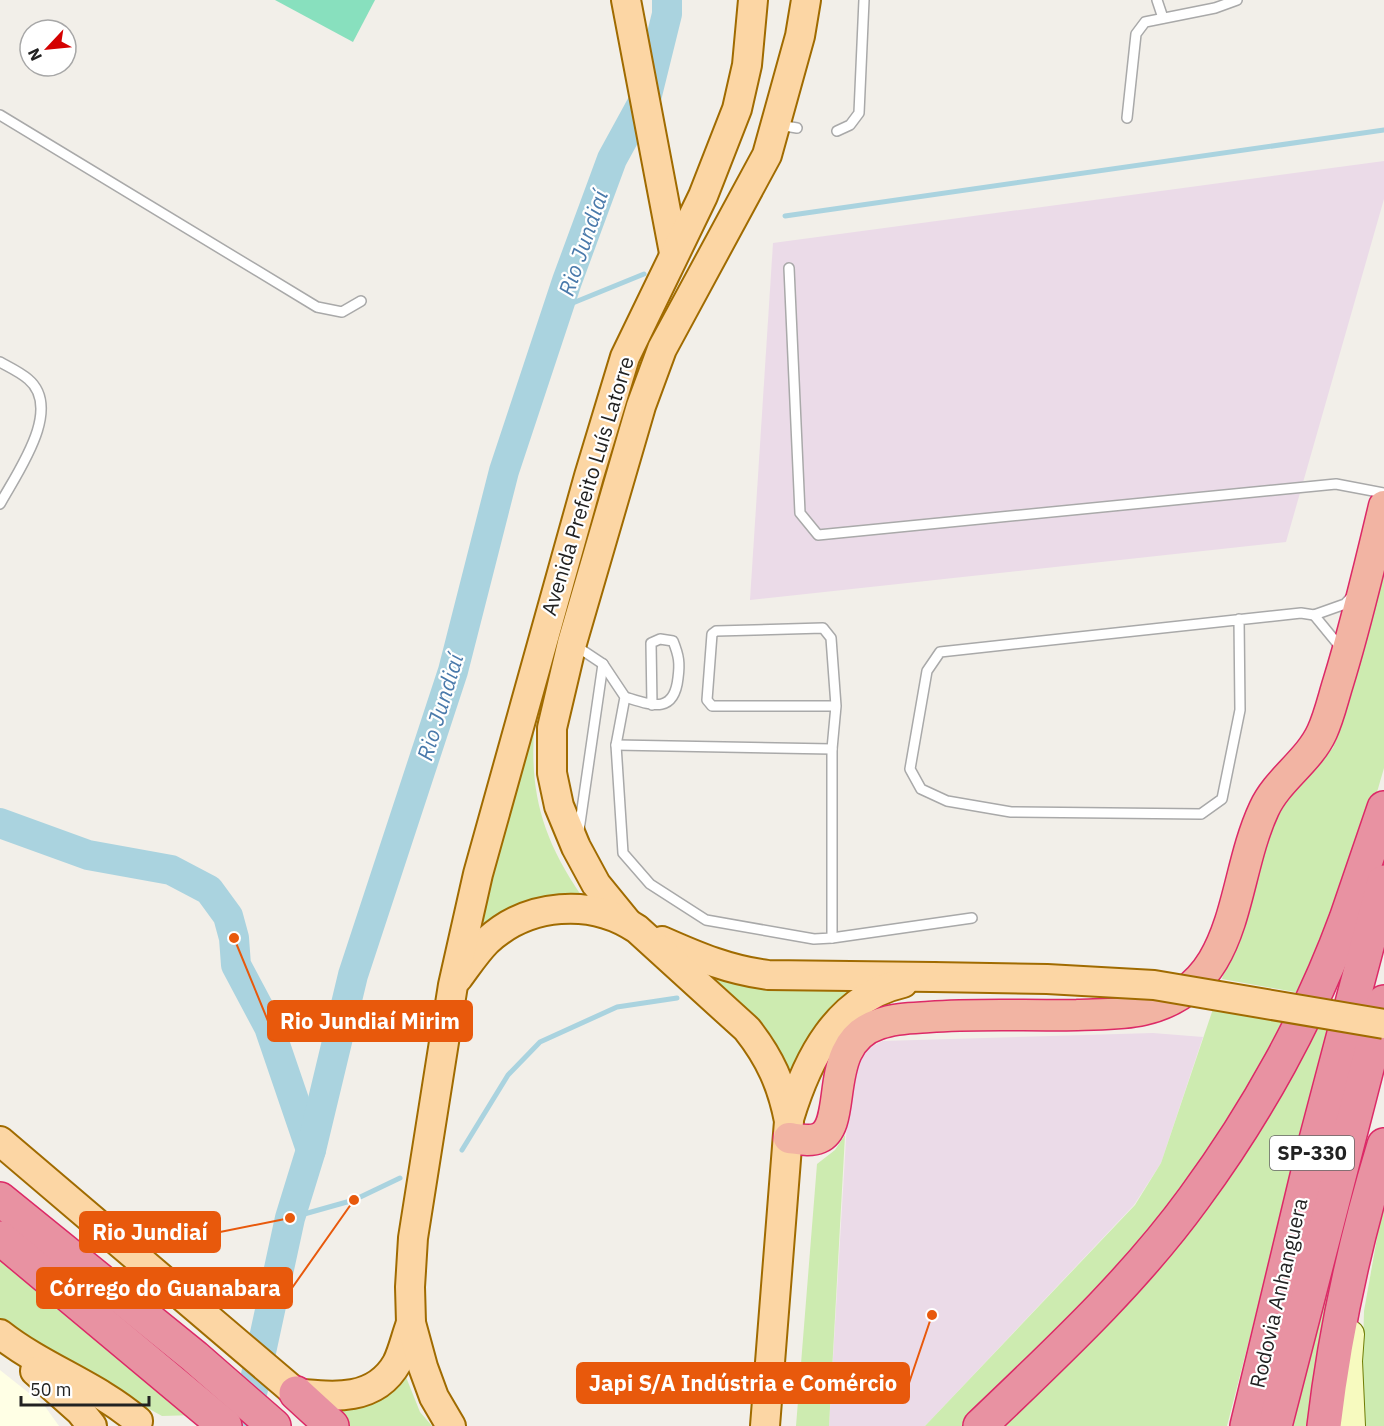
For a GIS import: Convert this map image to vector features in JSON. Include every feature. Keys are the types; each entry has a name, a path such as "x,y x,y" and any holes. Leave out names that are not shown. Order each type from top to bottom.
{"highway":[{"path":"789,1130 818,1139 827,1132 833,1120 841,1067 849,1048 859,1035 876,1024 893,1020 951,1015 1103,1014 1142,1011 1189,991 1211,965 1224,939 1252,836 1265,806 1323,731 1346,657 1384,506"},
{"path":"982,1425 1112,1295 1157,1244 1217,1166 1301,1023 1345,921 1384,808"},
{"name":"Rodovia Anhanguera","path":"1247,1426 1313,1151 1384,882"},
{"name":"Rodovia Anhanguera","path":"1275,1426 1384,1002"},
{"path":"1324,1426 1331,1365 1363,1214 1384,1145"},
{"path":"0,1174 133,1306"},
{"path":"0,1199 195,1357 274,1426"},
{"path":"0,1238 225,1426"},
{"path":"296,1393 332,1426"}],"main road":[{"path":"626,0 674,253"},
{"name":"Avenida Prefeito Luís Latorre","path":"411,1323 413,1238 453,985 481,863 589,476 625,357 703,196 737,109 747,65 753,0"},
{"path":"787,79 796,0"},
{"name":"Avenida Prefeito Luís Latorre","path":"789,1130 782,1089 774,1069 747,1029 632,926 596,884 576,847 559,806 552,773 552,728 572,643 641,406 662,349 751,188 766,155 786,126 787,79 800,36 807,0"},
{"path":"453,985 486,942 510,924 531,914 552,909 574,909 632,926 711,963 746,973 1067,979 1154,985 1384,1024"},
{"path":"765,1426 789,1130 810,1063 825,1036 841,1018 876,991 933,977"},
{"path":"0,1141 296,1393 339,1397 356,1395 375,1387 397,1362 411,1323"},
{"path":"1352,1426 1349,1361 1363,1214"},
{"path":"411,1323 434,1397 451,1426"},
{"path":"10,1342 117,1403 132,1424"},
{"path":"10,1342 38,1374 80,1411 92,1426"}],"lane":[{"path":"837,132 850,125 859,113 865,38 864,0"},
{"path":"1157,0 1163,18"},
{"path":"1126,118 1136,34 1145,22 1215,8 1237,0"},
{"path":"0,115 317,307 342,312 361,301"},
{"path":"789,268 800,513 818,535 1336,484 1384,493"},
{"path":"0,362 29,379 39,395 41,412 38,433 0,504"},
{"path":"1239,620 1238,721 1222,799 1202,814 1157,816 1011,812 946,801 921,789 910,769 927,671 940,652 1301,613 1314,615 1345,604 1366,582"},
{"path":"1314,615 1335,637 1346,657"},
{"path":"832,938 832,749 836,706 831,638 823,628 716,631 712,634 707,700 711,706 836,706"},
{"path":"572,643 603,664 625,697 652,705 670,702 676,695 681,658 673,641 660,639 651,643 652,705"},
{"path":"576,847 603,664"},
{"path":"625,697 616,746 623,853 650,885 706,920 814,939 972,918"},
{"path":"616,746 832,749"}],"shaded area":[{"path":"1384,161 1384,199 1286,542 750,600 773,243"},
{"path":"1153,1033 1203,1037 1161,1163 1134,1205 925,1426 829,1426 850,1072 862,1051 883,1041"},
{"path":"0,1370 44,1405 59,1426 0,1426"}],"green space":[{"path":"275,0 375,0 353,42"},
{"path":"1384,563 1384,768 1375,799 1300,993 1222,979 1272,812 1333,748"},
{"path":"537,700 533,755 538,802 554,848 581,895 551,895 524,902 498,913 474,930"},
{"path":"710,975 877,982 791,1073 773,1038 760,1020"},
{"path":"1214,1006 1289,1021 1238,1113 1147,1239 966,1426 925,1426 1135,1205 1161,1163"},
{"path":"1311,1026 1329,1029 1227,1426 1003,1426"},
{"path":"1370,1121 1323,1346 1312,1426 1293,1426 1366,1123"},
{"path":"845,1135 829,1426 796,1426 817,1164 835,1150"},
{"path":"1384,1199 1384,1426 1361,1426 1364,1311"},
{"path":"0,1258 197,1415 162,1416 32,1344 0,1318"},
{"path":"406,1377 420,1412 432,1426 349,1426 330,1409 391,1390"}],"waterway":[{"name":"Rio Jundiaí","path":"245,1426 290,1218 311,1150 353,975 453,671 504,471 567,281 612,159 647,95 667,14 667,0"},
{"path":"785,216 1384,130"},
{"path":"558,309 644,274"},
{"path":"0,823 88,855 171,870 209,890 228,916 234,938 236,965 269,1027 311,1150"},
{"path":"462,1150 508,1075 540,1042 617,1007 677,998"},
{"path":"290,1218 354,1200 400,1178"}],"place":[{"name":"Rio Jundiaí Mirim","path":"234,938"},
{"name":"Córrego do Guanabara","path":"354,1200"},
{"name":"Rio Jundiaí","path":"290,1218"},
{"name":"Japi S/A Indústria e Comércio","path":"932,1315"}]}
